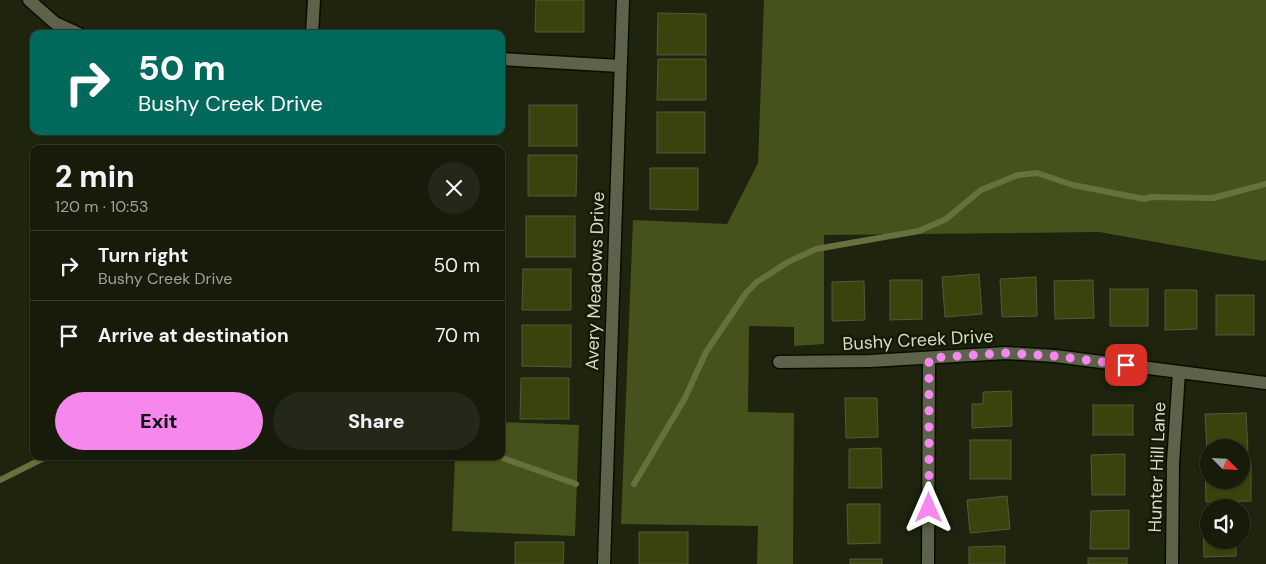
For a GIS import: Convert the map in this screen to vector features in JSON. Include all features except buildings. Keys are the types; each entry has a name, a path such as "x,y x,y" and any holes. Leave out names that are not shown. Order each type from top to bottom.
{"street":[{"path":"29,0 55,23 70,30"},
{"path":"312,30 314,0"},
{"name":"Avery Meadows Drive","path":"604,564 623,0"},
{"path":"505,59 620,66"},
{"name":"Bushy Creek Drive","path":"779,362 870,361 1016,354 1055,356 1266,383"},
{"path":"928,564 929,358"},
{"name":"Hunter Hill Lane","path":"1172,564 1173,463 1178,372"}],"green space":[{"path":"764,0 1266,0 1266,260 1099,232 824,235 824,344 794,346 794,327 749,326 748,412 794,413 793,564 757,564 758,526 621,524 633,220 727,224 758,163"},
{"path":"505,422 579,425 575,536 452,531 455,460 505,460"}],"waterway":[{"path":"634,484 685,398 706,352 746,293 757,282 788,262 816,249 919,231 946,219 981,190 1018,175 1037,173 1073,185 1144,199 1151,197 1213,198 1266,184"},
{"path":"505,459 576,484"},
{"path":"0,480 40,460"}],"route":[{"path":"929,508 929,358 1006,353 1055,356 1126,365"}]}
